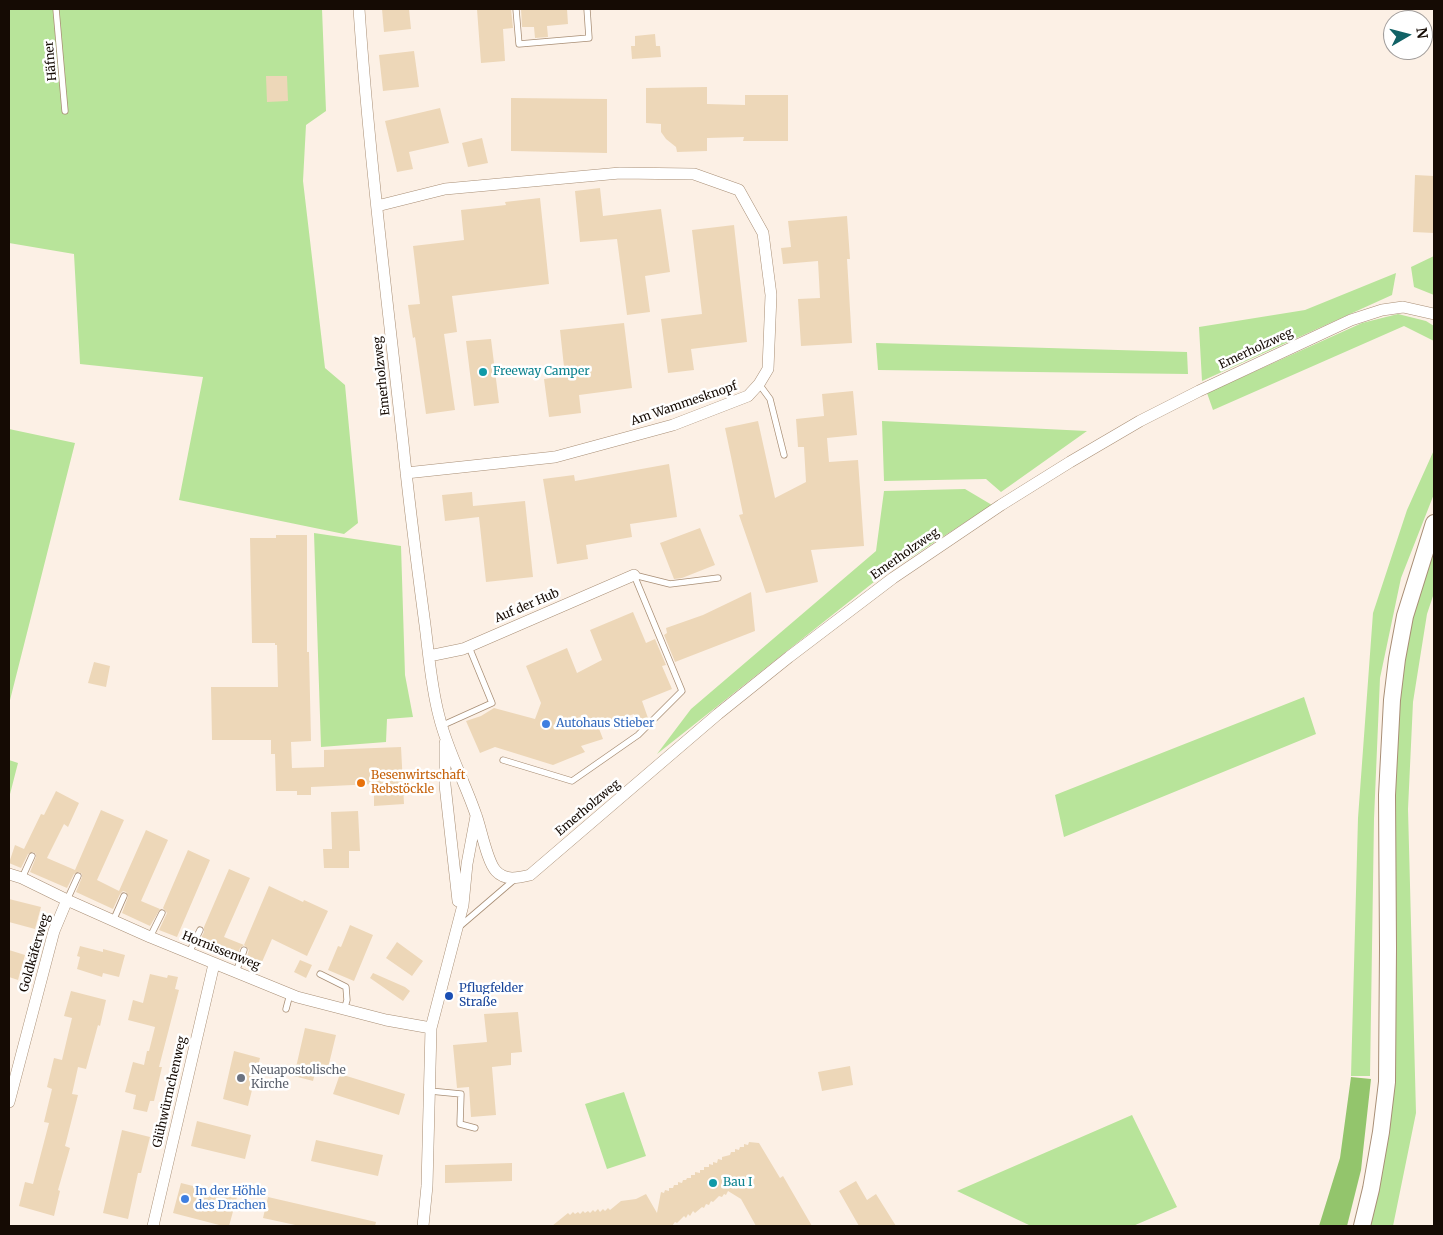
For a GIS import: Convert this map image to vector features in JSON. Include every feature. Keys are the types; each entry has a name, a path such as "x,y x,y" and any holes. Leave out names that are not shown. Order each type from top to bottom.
{"main road":[{"path":"1362,1226 1381,1132 1387,1082 1386,795 1392,700 1405,616 1434,523"}],"street":[{"name":"Emerholzweg","path":"359,9 366,108 406,473 432,682 441,726 477,816 491,863 496,872 515,879 530,875 718,714 789,657 886,584 1001,505 1070,462 1140,421 1199,391 1352,320 1382,310 1402,307 1434,314"},
{"name":"Am Wammesknopf","path":"377,206 444,189 620,173 694,174 739,190 763,233 772,295 768,369 759,384 748,396 673,425 564,454 406,473"},
{"name":"Auf der Hub","path":"429,656 463,649 634,575"},
{"name":"Emerholzweg","path":"445,738 445,785 458,899 458,929"},
{"name":"Emerholzweg","path":"431,1028 463,906 471,839 477,816"},
{"name":"Hornissenweg","path":"9,874 22,878 150,937 290,994 344,1010 431,1028"},
{"name":"Goldkäferweg","path":"9,1102 54,930 67,900"},
{"name":"Glühwürmchenweg","path":"153,1226 214,964"},
{"path":"423,1226 427,1186 431,1028"}],"lane":[{"name":"Häfner","path":"56,9 65,111"},
{"path":"516,9 519,44 589,38 586,9"},
{"path":"759,384 770,399 784,455"},
{"path":"634,575 670,584 718,578"},
{"path":"503,760 572,781 638,735 682,691 634,575"},
{"path":"441,726 492,703 469,646"},
{"path":"22,878 32,856"},
{"path":"67,900 78,876"},
{"path":"458,929 515,879"},
{"path":"113,921 124,896"},
{"path":"150,937 162,913"},
{"path":"189,953 200,930"},
{"path":"236,972 244,950"},
{"path":"320,974 346,987 347,1000 344,1010"},
{"path":"286,1009 290,994"},
{"path":"430,1091 460,1094 460,1124 475,1128"}],"green space":[{"path":"9,9 322,9 326,111 306,125 303,181 325,368 345,385 358,523 344,534 179,500 203,377 80,364 74,254 9,243"},
{"path":"1434,256 1434,295 1414,287 1411,267"},
{"path":"1396,273 1392,295 1202,381 1199,327 1305,310"},
{"path":"1398,314 1426,321 1434,326 1434,341 1404,326 1213,410 1207,393 1362,323"},
{"path":"876,343 1187,352 1188,374 878,370"},
{"path":"882,421 1087,431 1001,492 986,479 884,481"},
{"path":"9,429 75,443 9,704"},
{"path":"1434,450 1434,494 1401,578 1380,678 1374,819 1370,1076 1351,1076 1358,818 1373,613 1407,510"},
{"path":"965,489 992,505 879,578 657,754 691,709 876,551 884,491"},
{"path":"1434,523 1434,593 1427,614 1413,702 1408,809 1416,1113 1393,1226 1362,1226 1381,1132 1392,700"},
{"path":"314,533 401,546 405,675 413,717 387,719 386,742 321,747"},
{"path":"1304,697 1316,734 1064,837 1055,795"},
{"path":"9,760 18,763 9,798"},
{"path":"1351,1077 1371,1079 1361,1170 1347,1226 1319,1226 1340,1158"},
{"path":"624,1092 646,1156 607,1169 585,1104"},
{"path":"1132,1115 1177,1207 1133,1226 1031,1226 957,1191"}],"building":[{"path":"382,9 409,9 411,29 384,32"},
{"path":"477,9 511,9 513,28 503,29 505,61 481,63"},
{"path":"521,9 567,9 568,24 547,26 548,37 535,38 534,27 522,27"},
{"path":"655,34 656,46 660,46 661,57 632,59 631,46 635,46 635,36"},
{"path":"414,51 419,87 383,91 379,55"},
{"path":"266,76 287,76 288,101 267,102"},
{"path":"707,87 707,104 745,105 745,95 788,95 788,141 743,141 744,137 707,138 707,151 677,152 676,147 661,132 661,124 646,123 646,88"},
{"path":"511,98 607,99 607,153 511,151"},
{"path":"440,108 449,143 409,152 413,169 397,172 385,121"},
{"path":"482,138 488,163 468,167 462,143"},
{"path":"1415,175 1434,176 1434,233 1413,232"},
{"path":"600,188 603,216 661,209 670,272 645,276 650,312 627,315 617,239 580,242 575,191"},
{"path":"540,198 549,284 452,296 457,332 444,334 455,410 426,414 415,337 413,338 408,305 420,304 413,246 464,240 461,210 506,205 505,202"},
{"path":"847,216 850,259 847,259 852,343 801,346 798,299 820,298 818,261 783,264 781,248 791,247 788,221"},
{"path":"734,225 747,342 691,349 694,370 668,373 661,319 702,314 692,230"},
{"path":"624,323 632,388 579,395 581,413 549,417 544,379 565,376 560,330"},
{"name":"Freeway Camper","path":"491,339 499,403 474,406 466,341"},
{"path":"853,391 857,435 827,438 829,462 858,460 864,546 811,550 818,582 766,593 739,515 743,514 725,428 758,421 775,498 806,482 804,447 798,447 796,419 824,416 822,394"},
{"path":"669,464 677,517 630,524 632,537 586,545 588,559 557,564 543,479 574,475 575,481"},
{"path":"472,492 473,506 525,501 533,577 486,582 479,517 445,521 442,495"},
{"path":"700,528 715,565 682,578 674,579 660,543"},
{"path":"276,535 307,535 307,652 309,652 311,741 291,742 292,768 324,767 324,750 401,747 404,804 374,806 374,784 311,787 311,795 297,795 297,791 276,791 275,754 271,754 271,740 212,740 211,687 278,687 277,645 275,643 252,643 250,538 276,538"},
{"path":"751,592 755,631 675,662 664,635 667,633 666,628 703,615"},
{"path":"633,612 646,643 655,639 666,665 662,666 672,689 642,701 648,718 640,726 634,714 598,726 603,739 581,746 585,752 553,765 495,747 480,753 466,721 481,716 494,708 535,719 541,703 526,666 567,648 577,673 602,660 590,630"},
{"path":"94,662 110,666 106,687 88,683"},
{"path":"56,791 79,803 68,827 64,824 47,858 75,870 101,810 124,820 97,880 119,891 146,830 168,840 141,901 160,909 150,926 122,913 128,897 126,892 123,891 120,894 113,909 76,892 82,877 82,874 79,872 74,874 67,888 30,872 36,857 36,854 33,852 28,854 21,868 9,863 15,845 24,849 41,814 44,815"},
{"path":"358,811 360,851 349,851 349,868 324,868 323,849 332,849 331,812"},
{"path":"188,850 210,860 177,937 159,930 167,913 163,908"},
{"path":"229,869 250,878 224,937 244,945 240,948 235,961 197,946"},
{"path":"269,886 328,911 307,956 272,939 258,971 244,965 249,950 244,945"},
{"path":"9,899 41,907 35,929 9,922"},
{"path":"350,925 373,935 354,981 328,970 338,946 341,947"},
{"path":"397,942 423,961 412,976 386,958"},
{"path":"80,946 103,952 103,949 125,955 119,977 103,973 102,977 77,969 80,957 77,956"},
{"path":"9,950 25,955 18,980 9,977"},
{"path":"300,960 312,965 306,978 294,972"},
{"path":"373,973 410,991 403,1001 370,978"},
{"path":"150,974 167,978 168,975 178,977 175,989 179,990 159,1067 162,1067 154,1101 150,1101 147,1112 133,1109 136,1095 125,1092 133,1062 144,1065 155,1027 128,1020 133,1000 143,1003"},
{"path":"71,991 106,1000 86,1069 78,1067 72,1094 78,1095 65,1146 70,1148 58,1190 60,1191 54,1216 19,1206 25,1182 33,1184 49,1123 44,1122 52,1089 47,1087 54,1058 62,1060 72,1018 64,1016"},
{"path":"518,1012 522,1052 511,1053 511,1065 492,1067 496,1115 471,1117 469,1087 457,1088 453,1045 487,1042 484,1014"},
{"path":"305,1028 336,1035 326,1076 315,1073 313,1081 294,1076"},
{"name":"Neuapostolische Kirche","path":"234,1051 260,1058 248,1106 223,1099"},
{"path":"850,1066 853,1085 822,1091 818,1072"},
{"path":"340,1074 405,1094 399,1115 333,1094"},
{"path":"197,1121 251,1135 245,1159 191,1146"},
{"path":"122,1130 150,1137 141,1173 138,1173 128,1219 103,1213"},
{"path":"316,1140 383,1155 378,1176 311,1161"},
{"name":"Bau I","path":"749,1142 759,1143 780,1178 783,1176 812,1226 756,1226 741,1199 728,1191 726,1195 719,1196 713,1202 711,1201 709,1205 706,1204 704,1208 702,1207 695,1213 693,1211 690,1216 688,1214 686,1218 684,1216 672,1226 552,1226 568,1213 570,1215 573,1212 575,1214 578,1212 580,1214 583,1211 585,1213 588,1211 590,1213 598,1209 600,1212 608,1208 610,1210 621,1201 636,1199 646,1194 657,1213 661,1192 669,1191 669,1188 678,1185 678,1182 682,1183 683,1180 691,1178 691,1175 695,1175 695,1172 700,1173 700,1170 704,1170 704,1167 709,1167 709,1164 713,1165 713,1162 717,1163 718,1159 722,1160 722,1157 735,1152 735,1149 739,1150 740,1147 744,1147 744,1144 748,1145"},
{"path":"512,1163 512,1181 445,1183 445,1165"},
{"path":"856,1181 867,1200 876,1194 896,1226 859,1226 839,1191"},
{"path":"181,1183 237,1197 229,1226 173,1213"},
{"path":"268,1197 376,1222 375,1226 300,1226 263,1218"}],"place":[{"name":"Freeway Camper","path":"483,372"},
{"name":"Autohaus Stieber","path":"546,724"},
{"name":"Besenwirtschaft Rebstöckle","path":"361,783"},
{"name":"Pflugfelder Straße","path":"449,996"},
{"name":"Neuapostolische Kirche","path":"241,1078"},
{"name":"Bau I","path":"713,1183"},
{"name":"In der Höhle des Drachen","path":"185,1199"}]}
